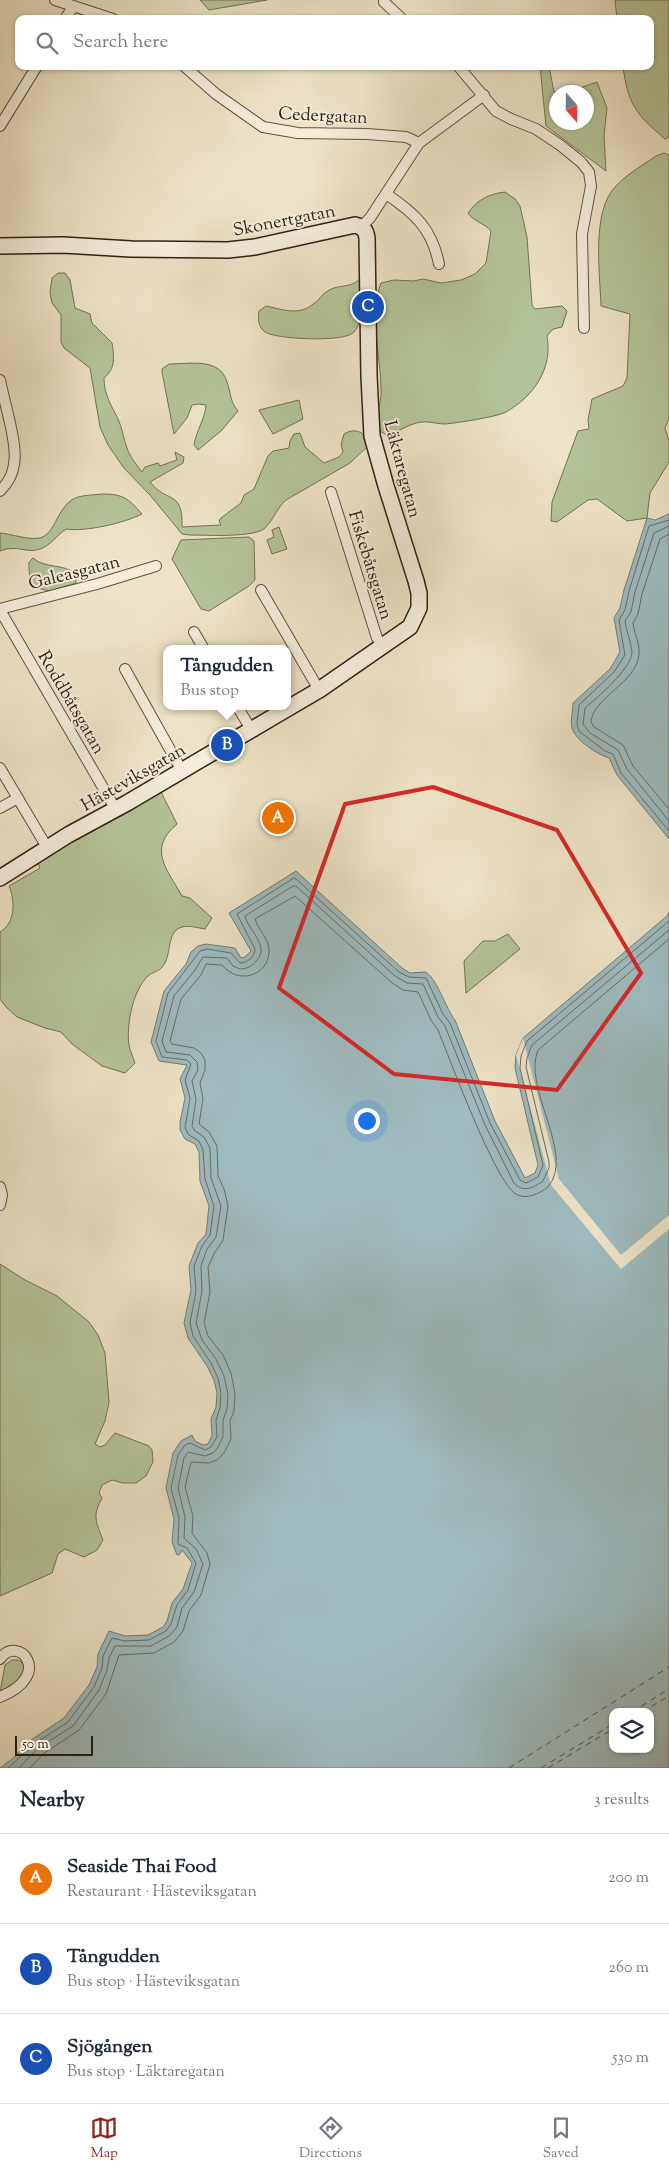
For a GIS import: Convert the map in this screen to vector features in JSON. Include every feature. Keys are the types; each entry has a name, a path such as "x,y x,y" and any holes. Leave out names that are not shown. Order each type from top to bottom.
{"street":[{"path":"55,0 100,15"},
{"path":"384,2 398,15"},
{"path":"68,15 73,7"},
{"path":"0,126 35,70"},
{"name":"Cedergatan","path":"189,70 218,96 263,127 298,134 367,134 406,137 419,143"},
{"path":"462,70 503,115 536,129 581,162 589,172 592,186 582,234 584,328"},
{"name":"Skonertgatan","path":"0,246 63,245 130,249 228,250 255,247 355,225 361,227 370,218 419,143 484,95"},
{"path":"386,194 401,204 426,228 435,246 440,264"},
{"name":"Läktaregatan","path":"361,227 366,232 367,238 372,436 420,593 419,608 410,627"},
{"path":"0,380 1,397 14,448 15,462 6,484 0,491"},
{"name":"Fiskebåtsgatan","path":"331,492 377,638 383,646"},
{"name":"Galeasgatan","path":"0,610 156,566"},
{"path":"262,590 319,690"},
{"name":"Roddbåtsgatan","path":"0,610 116,810"},
{"name":"Hästeviksgatan","path":"291,707 410,627"},
{"path":"194,632 202,645"},
{"path":"126,669 182,771"},
{"path":"239,710 252,731"},
{"name":"Hästeviksgatan","path":"0,878 68,835 116,810 286,710"},
{"path":"0,768 48,849"},
{"path":"0,808 18,798"},
{"path":"0,1186 2,1195 0,1205"},
{"path":"0,1659 10,1652 20,1652 28,1659 30,1670 24,1682 0,1697"}],"highlighted area":[{"path":"433,787 557,830 641,973 557,1090 394,1074 279,988 345,804"}],"green space":[{"path":"200,0 267,0 209,10"},
{"path":"615,0 669,0 669,137 665,139 647,123 635,108 628,90 624,70 654,70 654,15 617,15"},
{"path":"540,70 550,70 553,85 549,85 549,128 546,126"},
{"path":"597,82 607,108 604,136 606,171 551,130 594,130 594,85 588,85"},
{"path":"664,153 669,155 669,419 665,428 669,441 669,462 650,493 647,518 627,521 597,499 588,500 557,522 551,521 552,502 578,431 589,429 588,420 592,399 623,386 627,378 630,314 601,306 599,243 603,211 608,197 620,182 656,156"},
{"path":"505,192 515,199 520,206 527,237 532,305 535,309 562,306 567,311 562,327 553,329 547,336 548,348 544,370 533,389 525,398 506,412 451,423 417,423 386,435 380,431 378,424 381,390 375,322 377,296 381,283 394,280 413,281 423,279 441,283 461,280 475,274 486,263 491,231 468,213 484,198"},
{"path":"58,273 65,273 70,280 75,308 90,314 92,323 112,343 113,362 111,370 104,378 105,389 119,422 127,449 133,460 142,472 145,467 158,463 160,466 177,460 175,452 184,457 183,463 150,482 156,489 177,502 182,515 182,527 221,525 219,521 221,518 241,503 244,495 254,489 268,456 273,451 289,448 294,434 300,433 305,447 324,463 339,457 343,452 341,445 344,434 348,432 356,431 363,434 367,447 350,463 286,500 268,525 259,531 241,535 182,534 150,495 124,468 108,445 100,427 90,368 64,348 61,342 61,315 52,303 50,292 52,278"},
{"path":"360,279 360,321 354,332 348,335 324,339 295,338 265,332 260,325 259,311 266,306 289,311 301,310 312,305 330,290 350,285"},
{"path":"194,363 211,365 218,369 227,382 232,401 238,411 221,431 198,450 194,445 206,405 192,405 187,418 174,434 162,372 162,369 169,364"},
{"path":"299,400 303,419 273,434 259,410"},
{"path":"102,494 125,498 142,514 105,526 74,530 66,529 40,549 12,548 0,551 0,533 30,538 45,536 71,500 81,496"},
{"path":"279,527 287,549 272,554 267,540 274,537 272,530"},
{"path":"249,537 254,541 255,580 249,586 209,611 201,609 172,559 181,540"},
{"path":"33,558 43,564 71,571 76,574 76,583 49,591 34,587 29,569 29,562"},
{"path":"160,790 177,824 168,833 163,842 161,851 166,868 182,896 190,898 212,918 205,929 187,926 177,929 171,938 168,956 163,966 160,970 148,976 138,990 132,1008 128,1037 135,1063 125,1073 102,1066 72,1044 61,1032 17,1017 6,1007 0,999 0,932 9,923 13,911 9,886 40,868 36,859"},
{"path":"508,934 520,949 466,993 464,961 483,941 495,941"},
{"path":"0,1264 25,1280 57,1296 89,1322 98,1335 105,1353 109,1402 105,1421 95,1444 100,1447 105,1445 115,1433 149,1446 152,1450 153,1462 146,1476 136,1483 123,1483 112,1480 102,1485 99,1493 102,1498 97,1510 96,1519 103,1540 97,1550 84,1557 65,1549 58,1554 52,1573 0,1596"},
{"path":"12,1660 18,1660 25,1665 23,1678 0,1693 5,1665"}],"water":[{"path":"669,514 669,839 617,775 609,758 582,742 574,733 571,722 573,703 610,669 620,652 614,618 620,608 647,518 655,520"},
{"path":"296,871 402,968 410,973 425,972 429,975 455,1020 495,1121 525,1178 535,1173 538,1165 515,1068 516,1055 523,1038 667,916 669,912 669,1768 0,1768 31,1740 64,1718 89,1685 97,1667 98,1654 109,1631 125,1636 148,1635 163,1627 167,1621 172,1603 183,1589 192,1563 182,1550 177,1555 172,1542 174,1519 166,1488 173,1453 181,1441 192,1435 195,1441 203,1445 208,1444 212,1436 211,1419 216,1407 217,1393 214,1380 188,1338 184,1323 191,1290 189,1266 198,1243 206,1234 209,1206 200,1181 199,1152 195,1144 185,1139 180,1130 185,1098 180,1079 187,1065 159,1061 151,1042 164,991 186,964 191,952 198,946 206,944 235,948 241,958 251,951 229,913"}],"pier":[{"path":"523,1038 559,1179 621,1255 669,1215 669,1229 621,1269 551,1185 516,1055"}],"ferry route":[{"path":"509,1768 669,1667"},
{"path":"638,1708 669,1689"},
{"path":"649,1708 669,1696"},
{"path":"541,1768 609,1726"},
{"path":"548,1768 609,1731"}],"place":[{"name":"Sjögången","path":"368,307"},
{"name":"Tångudden","path":"227,745"},
{"name":"Seaside Thai Food","path":"278,818"}]}
